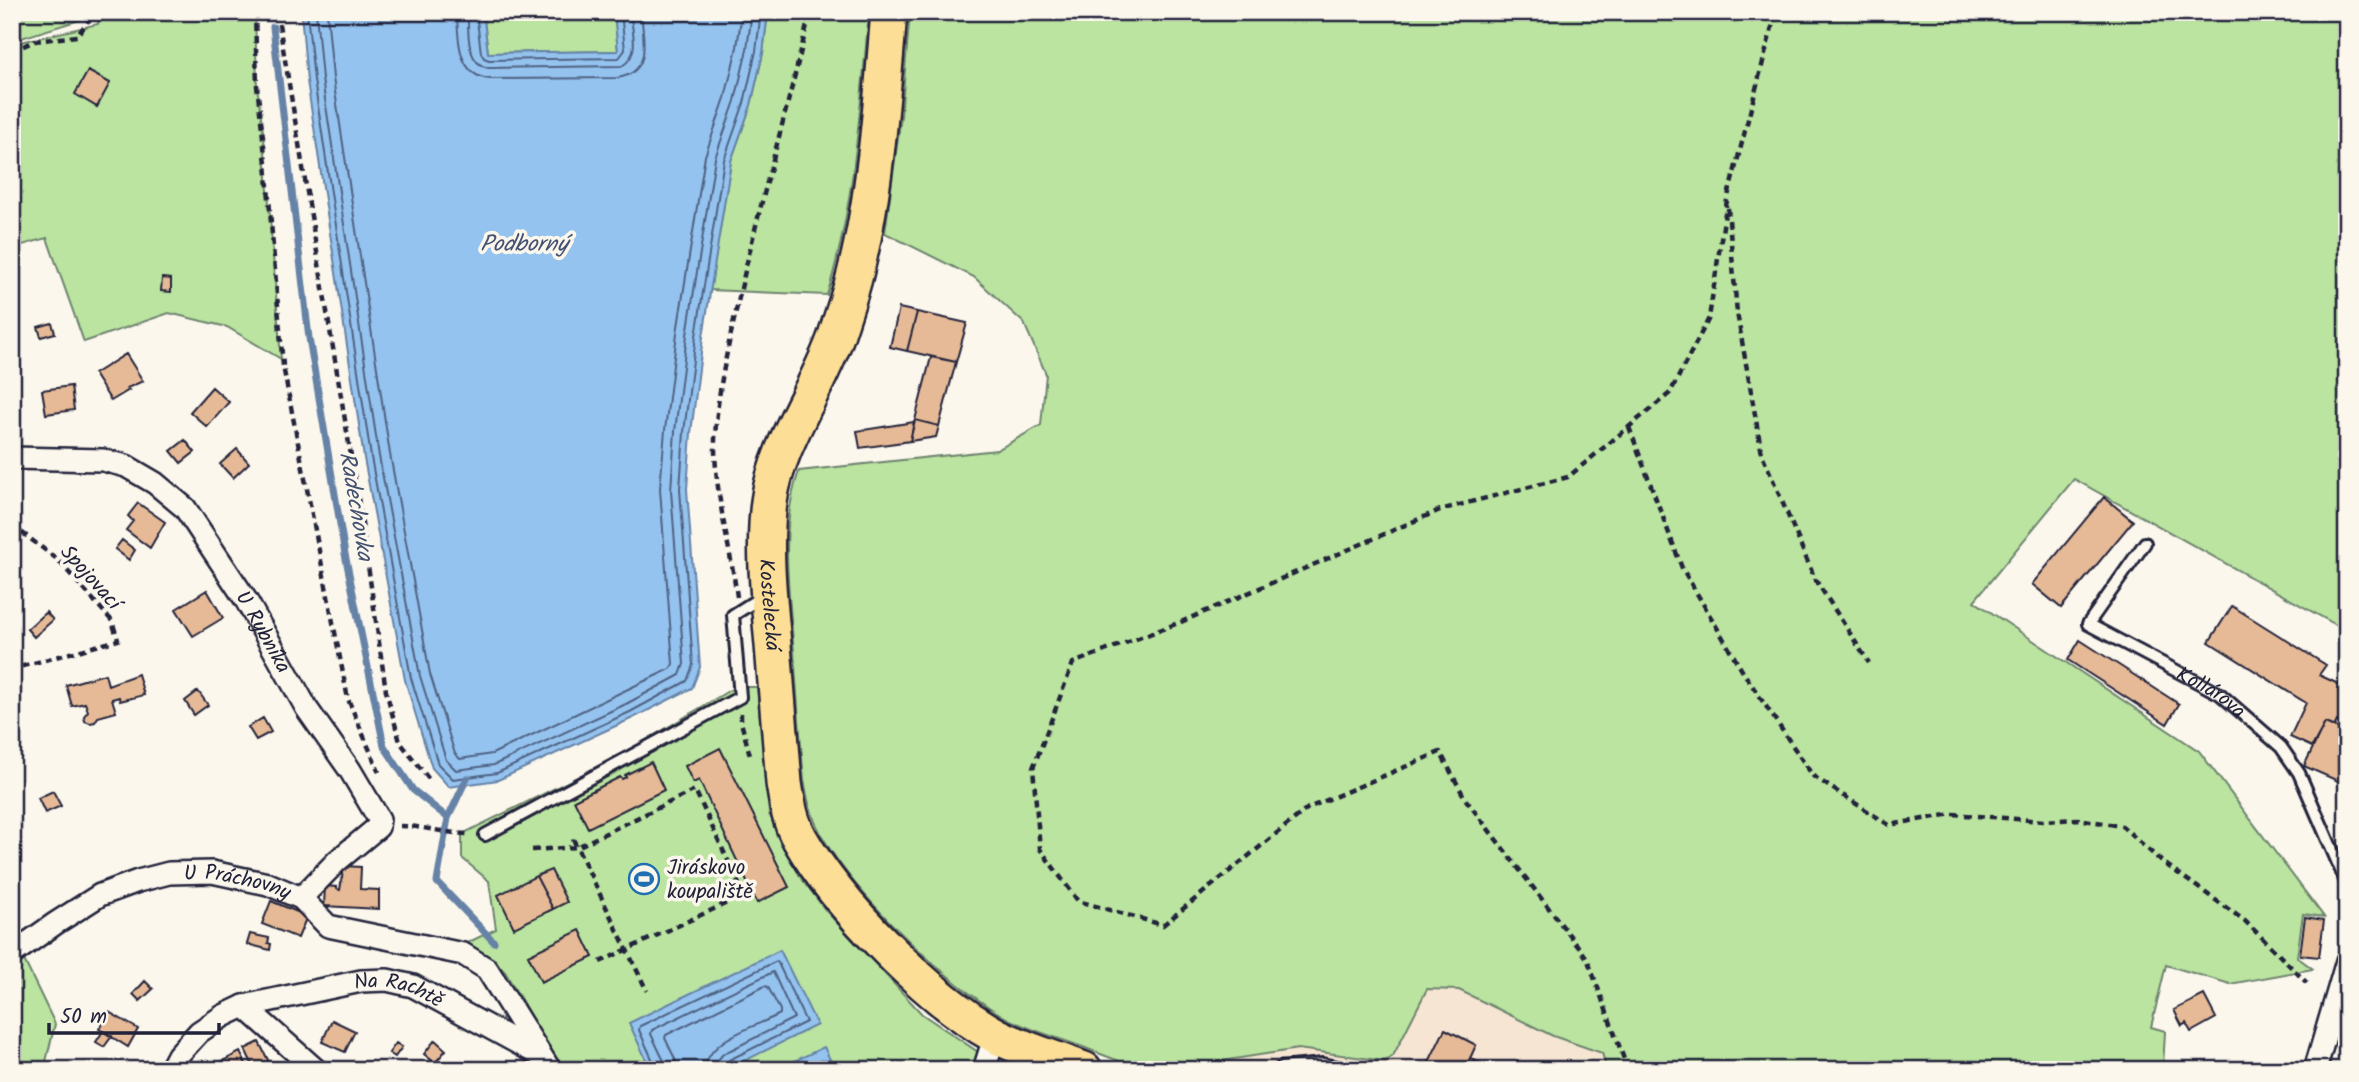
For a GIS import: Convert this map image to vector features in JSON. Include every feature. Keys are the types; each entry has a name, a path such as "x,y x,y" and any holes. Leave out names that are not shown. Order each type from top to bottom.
{"main road":[{"name":"Kostelecká","path":"890,12 880,114 856,271 818,382 787,443 773,482 767,527 768,593 784,783 789,811 799,838 831,886 866,925 951,1006 995,1035 1084,1070"}],"street":[{"name":"U Rybníka","path":"12,458 103,460 126,467 155,483 185,508 246,600 307,709 379,819"},
{"path":"302,898 337,861 378,827 379,819"},
{"name":"U Práchovny","path":"12,954 100,895 169,873 212,872 268,884 302,898 328,926 463,954 487,969 546,1063"},
{"path":"2315,1070 2347,961"},
{"name":"Na Rachtě","path":"170,1070 178,1055 199,1032 244,1006 361,981 387,980 412,986 546,1063"},
{"path":"244,1006 316,1070"},
{"path":"984,1070 995,1035"}],"lane":[{"name":"Kollárova","path":"2145,543 2088,624 2220,694 2281,747 2299,773 2347,884"},
{"path":"485,835 740,697 733,615 768,593"},
{"path":"1279,1070 1323,1064 1352,1070"}],"path":[{"path":"12,51 36,41 77,36 90,18 90,12"},
{"path":"255,12 257,86 283,366 348,699 388,794 379,819"},
{"path":"277,12 360,510 386,691 400,742 431,782"},
{"path":"1653,12 1686,19 1751,12"},
{"path":"1628,1070 1587,958 1466,800 1440,752 1308,808 1163,925 1079,901 1040,849 1033,768 1073,663 1181,622 1440,510 1568,477 1670,393 1709,318 1727,200 1776,12"},
{"path":"1727,200 1737,313 1762,454 1815,579 1869,663"},
{"path":"1629,427 1682,568 1743,672 1813,776 1889,825 1952,814 2043,821 2078,819 2122,826 2161,861 2245,921 2307,983"},
{"name":"Spojovací","path":"12,525 57,559 112,621 118,640 12,669"},
{"path":"532,850 577,847 695,790 744,895 600,962"},
{"path":"416,826 456,834 485,835"},
{"path":"573,839 647,991"}],"shaded area":[{"path":"1426,989 1459,990 1553,1036 1602,1053 1607,1070 1157,1070 1298,1049 1385,1061 1394,1056"}],"green space":[{"path":"12,12 88,12 83,19 12,41"},
{"path":"99,12 255,12 257,86 264,139 281,359 227,327 169,313 84,342 47,238 12,248 12,44 98,24"},
{"path":"483,12 614,12 618,51 488,53"},
{"path":"768,12 869,12 850,191 827,295 710,290 731,161 751,105 763,53"},
{"path":"910,12 2347,12 2347,631 2074,479 1974,601 2199,751 2324,917 2303,914 2297,957 2313,969 2230,984 2166,965 2151,1027 2165,1031 2163,1070 1607,1070 1602,1053 1553,1036 1459,990 1427,989 1393,1056 1385,1061 1298,1049 1165,1070 1123,1062 1032,1029 1012,1021 980,1001 926,957 873,904 831,851 817,826 804,780 788,584 789,515 799,471 997,450 1041,425 1046,374 1024,323 974,277 885,233 901,116"},
{"name":"Jiráskovo koupaliště","path":"735,687 757,687 769,814 800,876 827,912 922,1014 978,1052 971,1070 561,1070 504,970 467,943 496,929 489,881 462,858 462,834 618,757"},
{"path":"24,960 55,1024 44,1070 12,1070 12,967"}],"water":[{"name":"Podborný","path":"301,12 483,12 488,53 618,51 614,12 768,12 763,53 751,105 731,161 691,433 687,489 700,667 692,688 498,780 449,787 432,768 405,680 364,458 307,81"},
{"path":"780,950 817,1025 726,1070 651,1070 629,1023"},
{"path":"824,1047 835,1070 793,1070 790,1063"}],"building":[{"path":"88,71 110,83 97,107 75,94"},
{"path":"162,278 171,279 171,292 161,291"},
{"path":"899,308 917,312 907,351 890,347"},
{"path":"917,312 967,323 956,362 907,351"},
{"path":"52,323 55,333 41,337 38,327"},
{"path":"126,354 143,381 127,388 129,390 111,401 94,374"},
{"path":"931,357 956,362 939,426 915,420"},
{"path":"71,386 74,410 46,414 42,390"},
{"path":"212,387 229,402 207,427 190,412"},
{"path":"915,420 939,426 936,437 910,441"},
{"path":"914,422 910,441 860,448 857,431"},
{"path":"185,440 195,452 181,463 171,451"},
{"path":"237,449 249,463 233,478 220,464"},
{"path":"2104,497 2133,521 2061,608 2032,584"},
{"path":"138,503 165,522 150,548 126,530 133,521 128,516"},
{"path":"122,540 135,550 129,560 115,549"},
{"path":"207,590 223,618 193,636 176,609"},
{"path":"2232,606 2326,665 2319,675 2347,688 2347,718 2344,724 2337,721 2334,727 2325,723 2312,747 2290,737 2306,703 2209,642"},
{"path":"46,612 53,620 34,637 27,629"},
{"path":"2080,640 2179,704 2167,724 2068,660"},
{"path":"105,674 108,685 138,674 144,695 120,701 119,697 112,699 116,712 98,717 95,722 90,723 85,721 84,716 88,711 85,703 72,706 66,685"},
{"path":"198,691 208,705 194,715 185,701"},
{"path":"263,718 271,732 256,740 248,727"},
{"path":"2325,723 2347,732 2347,785 2304,766"},
{"path":"720,748 789,887 757,903 699,780 693,783 685,766"},
{"path":"651,762 664,790 588,828 574,800 620,777 622,779"},
{"path":"53,791 61,806 45,813 38,798"},
{"path":"344,866 361,867 360,889 379,890 379,909 324,906 325,886 337,887 340,890"},
{"path":"551,870 567,902 553,909 536,876"},
{"path":"536,876 553,909 514,928 498,895"},
{"path":"271,901 307,916 298,938 262,924"},
{"path":"2305,917 2324,920 2319,957 2300,955"},
{"path":"580,930 593,957 541,982 528,955"},
{"path":"250,934 269,938 270,950 247,944"},
{"path":"145,981 153,989 140,1001 133,994"},
{"path":"2204,995 2216,1018 2191,1032 2186,1023 2182,1026 2174,1010"},
{"path":"109,1012 138,1029 128,1047 99,1029"},
{"path":"332,1020 355,1031 345,1052 322,1042"},
{"path":"1445,1029 1476,1045 1465,1070 1425,1070"},
{"path":"103,1031 112,1036 104,1047 96,1042"},
{"path":"435,1040 446,1050 435,1063 424,1054"},
{"path":"259,1042 273,1070 255,1070 245,1049"},
{"path":"396,1043 402,1047 395,1057 389,1053"},
{"path":"240,1052 249,1070 220,1070 217,1064"},
{"path":"1470,1058 1493,1070 1465,1070"}],"waterway":[{"name":"Radechovka","path":"273,27 309,338 345,554 384,746 413,790 448,818"},
{"name":"Radechovka","path":"467,778 448,818 437,882 494,942"}],"place":[{"name":"Jiráskovo koupaliště","path":"644,879"}]}
